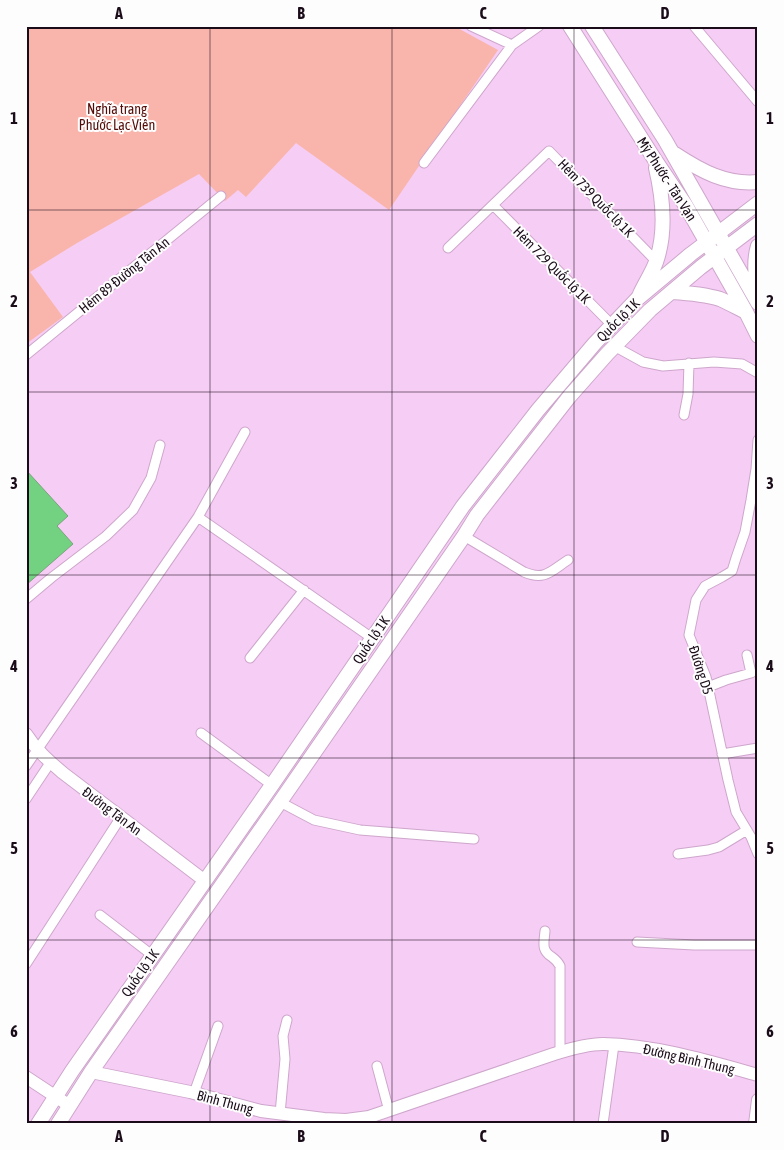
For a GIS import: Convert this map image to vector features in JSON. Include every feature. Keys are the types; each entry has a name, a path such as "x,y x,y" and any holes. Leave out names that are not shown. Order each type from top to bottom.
{"main road":[{"name":"Mỹ Phước - Tân Vạn","path":"570,26 686,206 758,336"},
{"name":"Mỹ Phước - Tân Vạn","path":"592,26 672,152 758,302"},
{"path":"672,152 708,174 727,181 758,182"},
{"path":"637,299 656,261 662,225 661,192 655,160"},
{"name":"Quốc lộ 1K","path":"38,1124 152,954 272,785 463,506 594,343 637,299 758,203"},
{"name":"Quốc lộ 1K","path":"58,1124 91,1072 218,892 477,515 569,397 614,346 650,310 758,224"},
{"path":"758,246 755,255 755,276 758,296"},
{"path":"672,292 692,293 721,300 746,312"},
{"path":"204,881 218,892"},
{"path":"72,1071 91,1072"}],"street":[{"path":"471,26 512,45"},
{"path":"424,163 512,45 539,26"},
{"path":"694,26 758,102"},
{"name":"Hẻm 739 Quốc lộ 1K","path":"448,248 549,150 656,261"},
{"name":"Hẻm 89 Đường Tân An","path":"26,355 221,196"},
{"name":"Hẻm 729 Quốc lộ 1K","path":"493,205 612,325"},
{"path":"614,346 643,362 663,366 714,362 742,364 758,373"},
{"path":"684,415 688,394 689,363"},
{"path":"26,766 198,516 245,432"},
{"name":"Đường D5","path":"758,440 756,469 745,532 732,571 705,586 696,600 689,635 706,677 736,812 752,837 758,854"},
{"path":"26,600 51,578 106,536 133,510 151,478 160,445"},
{"path":"198,516 372,638"},
{"path":"464,536 533,576 542,576 568,560"},
{"path":"250,658 304,590"},
{"path":"708,687 726,680 755,673 747,655"},
{"path":"201,733 272,785"},
{"name":"Đường Tân An","path":"26,734 37,750 50,763 204,881"},
{"path":"722,754 758,748"},
{"path":"26,799 50,763"},
{"path":"280,802 314,820 360,830 474,839"},
{"path":"26,964 121,817"},
{"path":"678,854 719,847 747,830"},
{"path":"100,915 152,954"},
{"path":"545,931 544,950 560,966 560,1052"},
{"path":"637,942 694,945 758,945"},
{"path":"280,1114 285,1059 282,1036 287,1020"},
{"path":"194,1093 218,1026"},
{"name":"Đường Bình Thung","path":"560,1052 578,1047 602,1044 651,1048 758,1075"},
{"path":"603,1124 614,1045"},
{"name":"Bình Thung","path":"91,1072 194,1093 261,1111 346,1120 369,1117 389,1111 560,1052"},
{"path":"377,1066 389,1111"},
{"path":"26,1077 70,1106"},
{"path":"755,1124 758,1100"}],"green space":[{"name":"Nghĩa trang Phước Lạc Viên","path":"26,26 454,26 498,50 389,210 296,143 246,197 238,190 225,201 199,174 77,243 30,272 63,317 26,344"}],"building":[{"path":"26,470 68,516 57,526 73,544 26,585"}]}
